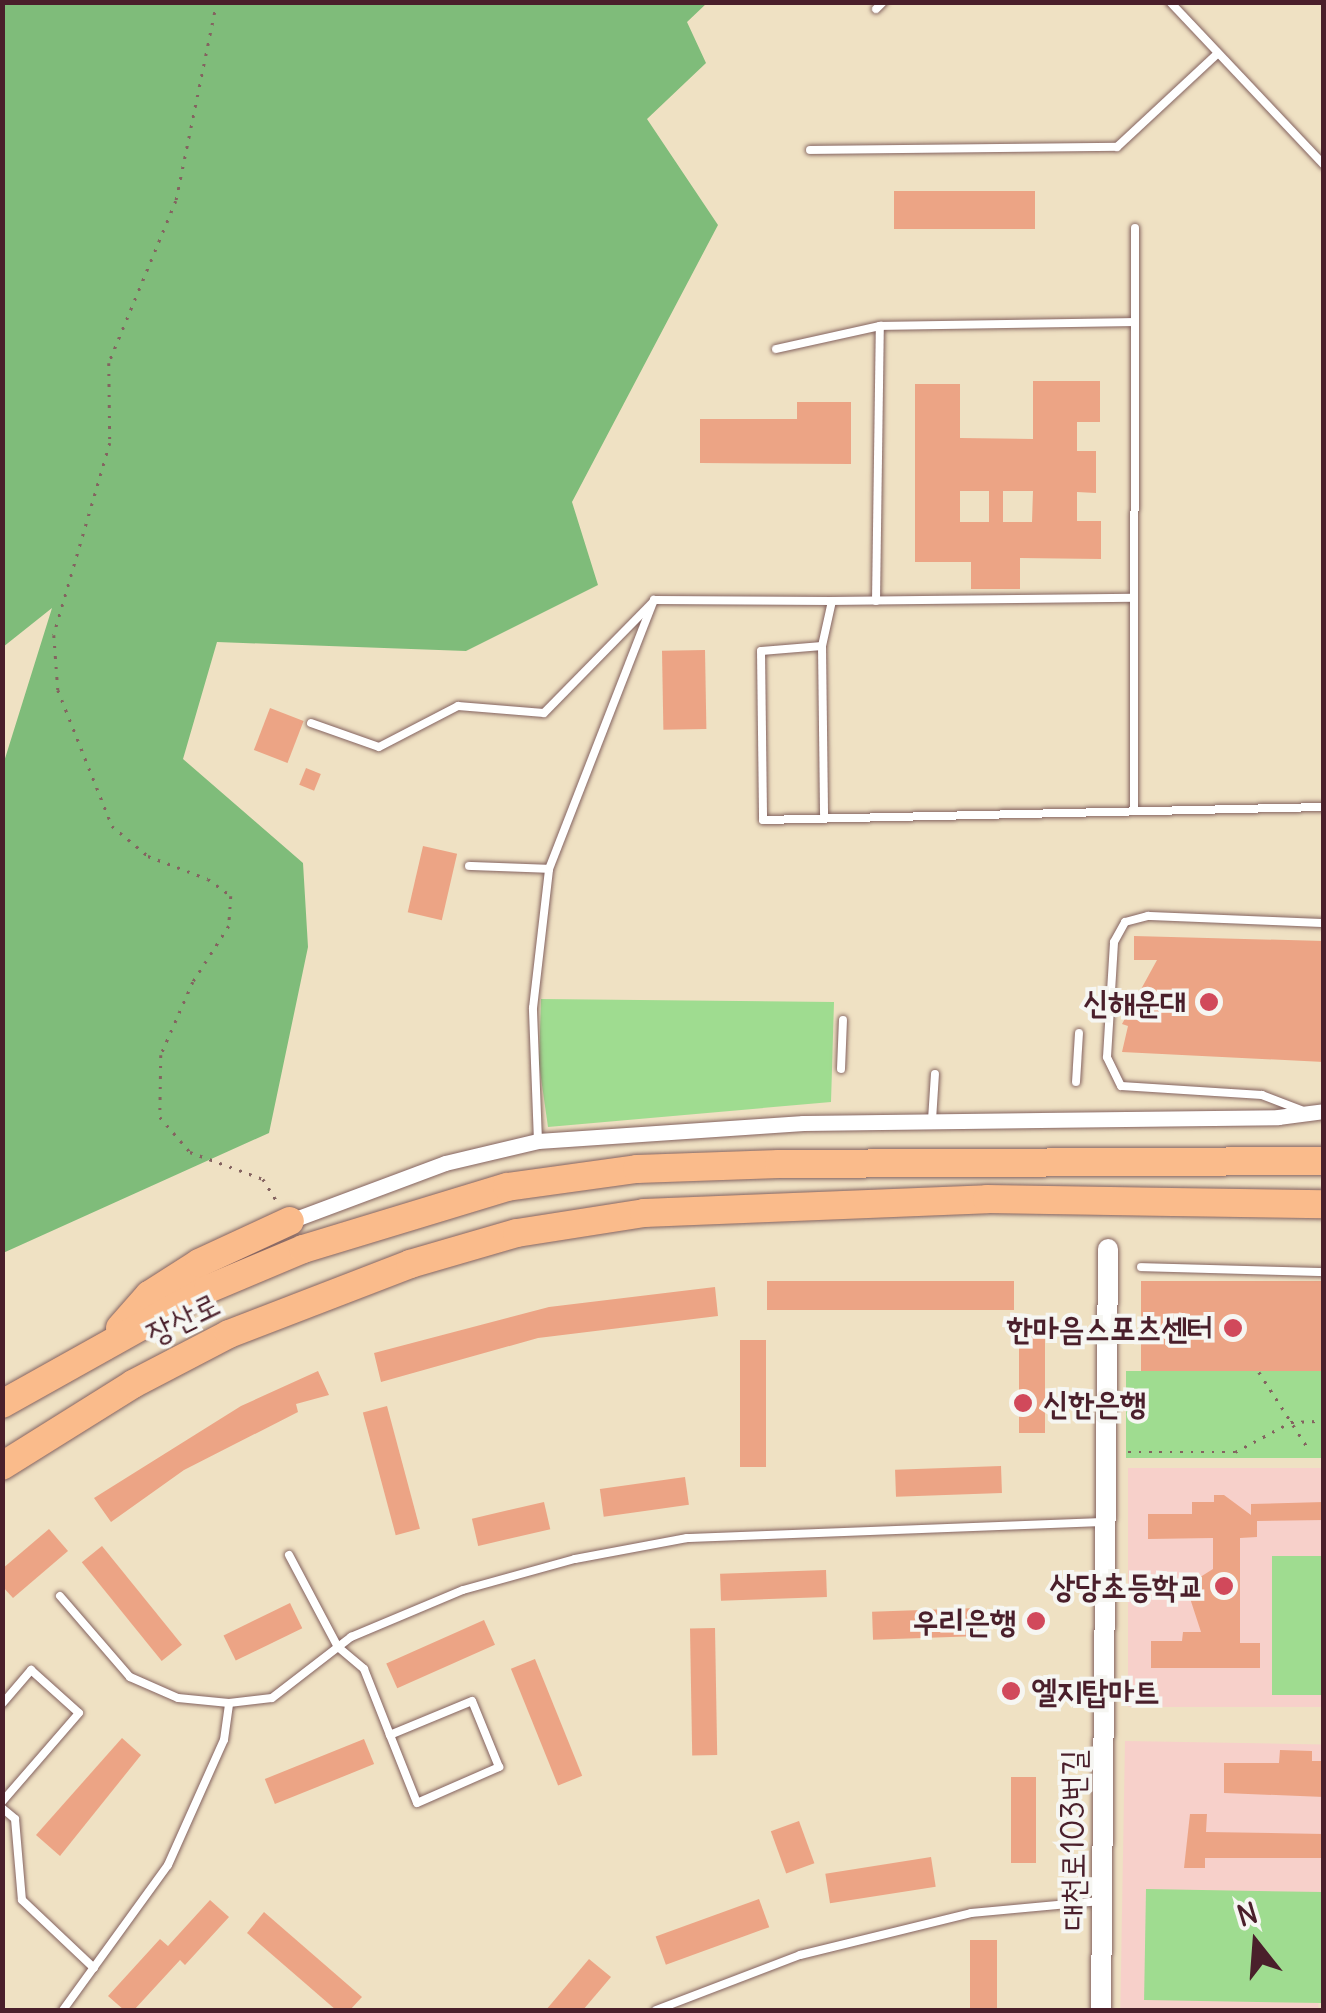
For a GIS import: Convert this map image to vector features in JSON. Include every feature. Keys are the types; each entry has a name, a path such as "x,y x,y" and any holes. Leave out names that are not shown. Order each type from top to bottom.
{"highway":[{"name":"장산로","path":"2,1404 109,1340 208,1289 397,1219 507,1187 637,1169 1147,1158 1324,1161"},
{"name":"장산로","path":"2,1466 40,1438 230,1334 410,1264 517,1232 644,1213 987,1199 1324,1204"},
{"path":"109,1340 150,1295 199,1263 290,1221"}],"street":[{"path":"290,1221 446,1163 538,1140 932,1120 1278,1118 1301,1110 1324,1111"},
{"name":"대천로103번길","path":"1101,2010 1108,1249"}],"lane":[{"path":"1170,2 1324,165"},
{"path":"810,150 1117,147 1217,54"},
{"path":"1134,812 1135,228"},
{"path":"776,349 880,326 1133,322"},
{"path":"876,601 880,326"},
{"path":"311,724 379,747 458,706 544,713 654,600 1132,598"},
{"path":"538,1140 533,1008 550,869 654,600"},
{"path":"824,818 822,646 832,602"},
{"path":"822,646 760,651 763,820 1324,807"},
{"path":"469,866 550,869"},
{"path":"1301,1110 1262,1095 1122,1086 1107,1058 1114,942 1125,922 1148,916 1324,923"},
{"path":"840,1069 843,1020"},
{"path":"1076,1082 1078,1032"},
{"path":"932,1120 935,1074"},
{"path":"1141,1267 1324,1272"},
{"path":"60,1596 130,1677 178,1698 229,1702 272,1698 338,1647 463,1590 687,1538 1106,1522"},
{"path":"290,1555 338,1647 364,1669 390,1735 417,1802 499,1768 472,1701 390,1735"},
{"path":"2,1704 31,1670 79,1714 2,1805 14,1819 22,1900 94,1968"},
{"path":"63,2010 168,1865 224,1740 229,1702"},
{"path":"656,2010 800,1955 914,1927 972,1913 1102,1901"}],"path":[{"path":"218,2 176,202 109,363 110,443 54,635 55,653 58,690 112,826 148,856 208,879 231,896 229,926 193,982 162,1055 160,1116 190,1152 264,1179 290,1221"},
{"path":"1259,1372 1310,1451"},
{"path":"1106,1452 1236,1452 1291,1422 1324,1421"}],"shaded area":[{"name":"상당초등학교","path":"1128,1468 1323,1468 1323,1707 1128,1707"},
{"path":"1125,1741 1323,1744 1318,2010 1120,2010"}],"green space":[{"path":"3,2 707,3 687,22 706,63 647,119 718,225 572,502 598,585 466,651 217,642 183,759 303,863 308,947 269,1133 3,1253 3,765 52,608 3,647"},
{"path":"541,999 834,1002 831,1102 548,1127 539,1064"},
{"path":"1126,1371 1323,1371 1323,1458 1126,1458"},
{"path":"1272,1556 1323,1556 1323,1695 1272,1695"},
{"path":"1146,1889 1323,1892 1321,2003 1144,2000"}],"building":[{"path":"894,191 1035,191 1035,229 894,229"},
{"path":"1033,381 1100,381 1100,422 1077,422 1077,451 1096,451 1096,493 1077,492 1077,521 1101,521 1101,559 1020,558 1020,589 971,589 971,562 915,562 915,384 960,384 960,438 1033,439","holes":["960,491 989,491 989,522 960,522","1003,491 1033,491 1032,522 1003,522"]},
{"path":"797,402 851,402 851,464 700,463 700,419 797,419"},
{"path":"705,650 706,729 663,730 662,651"},
{"path":"270,708 304,721 287,763 254,750"},
{"path":"306,768 321,774 314,791 299,785"},
{"path":"423,846 457,854 442,920 408,912"},
{"path":"1134,936 1324,941 1324,1062 1122,1052 1128,1026 1122,1024 1157,960 1134,960"},
{"path":"767,1281 1014,1281 1014,1310 767,1310"},
{"name":"한마음스포츠센터","path":"1141,1281 1324,1281 1324,1371 1141,1371"},
{"path":"715,1287 718,1316 538,1338 381,1382 374,1353 549,1307"},
{"path":"1019,1318 1045,1318 1045,1433 1019,1433"},
{"path":"740,1340 766,1340 766,1467 740,1467"},
{"path":"318,1371 329,1395 296,1404 298,1412 184,1470 111,1522 94,1498 241,1406"},
{"path":"387,1406 420,1529 396,1535 363,1412"},
{"path":"1001,1466 1002,1493 896,1497 895,1470"},
{"path":"685,1477 689,1505 604,1517 600,1489"},
{"path":"1214,1495 1224,1495 1251,1515 1251,1504 1324,1502 1324,1520 1257,1521 1257,1537 1240,1538 1240,1643 1260,1643 1260,1668 1151,1668 1151,1641 1182,1641 1183,1632 1201,1632 1186,1586 1213,1569 1213,1538 1148,1539 1148,1514 1192,1514 1192,1502 1214,1502"},
{"path":"544,1502 550,1529 478,1546 472,1519"},
{"path":"49,1529 68,1551 13,1598 2,1586 2,1569"},
{"path":"102,1546 182,1645 162,1661 82,1562"},
{"path":"826,1570 827,1597 721,1601 720,1574"},
{"path":"290,1603 302,1628 236,1661 223,1635"},
{"path":"978,1608 979,1636 873,1640 872,1612"},
{"path":"484,1620 495,1645 397,1688 386,1664"},
{"path":"690,1628 715,1628 717,1755 692,1755"},
{"path":"535,1659 582,1776 558,1786 511,1669"},
{"path":"122,1738 141,1755 60,1856 36,1835"},
{"path":"364,1739 374,1764 275,1804 265,1779"},
{"path":"1280,1750 1312,1751 1312,1761 1324,1761 1324,1797 1224,1793 1224,1763 1279,1763"},
{"path":"1011,1777 1036,1777 1036,1863 1011,1863"},
{"path":"1190,1814 1207,1814 1206,1832 1324,1834 1324,1858 1205,1858 1205,1868 1184,1868"},
{"path":"799,1821 814,1863 786,1874 771,1831"},
{"path":"931,1857 936,1887 830,1903 825,1874"},
{"path":"759,1899 769,1927 666,1965 656,1937"},
{"path":"210,1900 229,1917 185,1965 180,1960 134,2010 124,2010 108,1996 160,1939 168,1946"},
{"path":"264,1912 362,1997 350,2010 336,2010 247,1933"},
{"path":"970,1940 997,1940 997,2010 970,2010"},
{"path":"589,1959 611,1977 583,2010 546,2010"}],"place":[{"name":"신해운대","path":"1209,1002"},
{"name":"한마음스포츠센터","path":"1233,1328"},
{"name":"신한은행","path":"1023,1403"},
{"name":"상당초등학교","path":"1224,1586"},
{"name":"우리은행","path":"1036,1621"},
{"name":"엘지탑마트","path":"1011,1691"}]}
